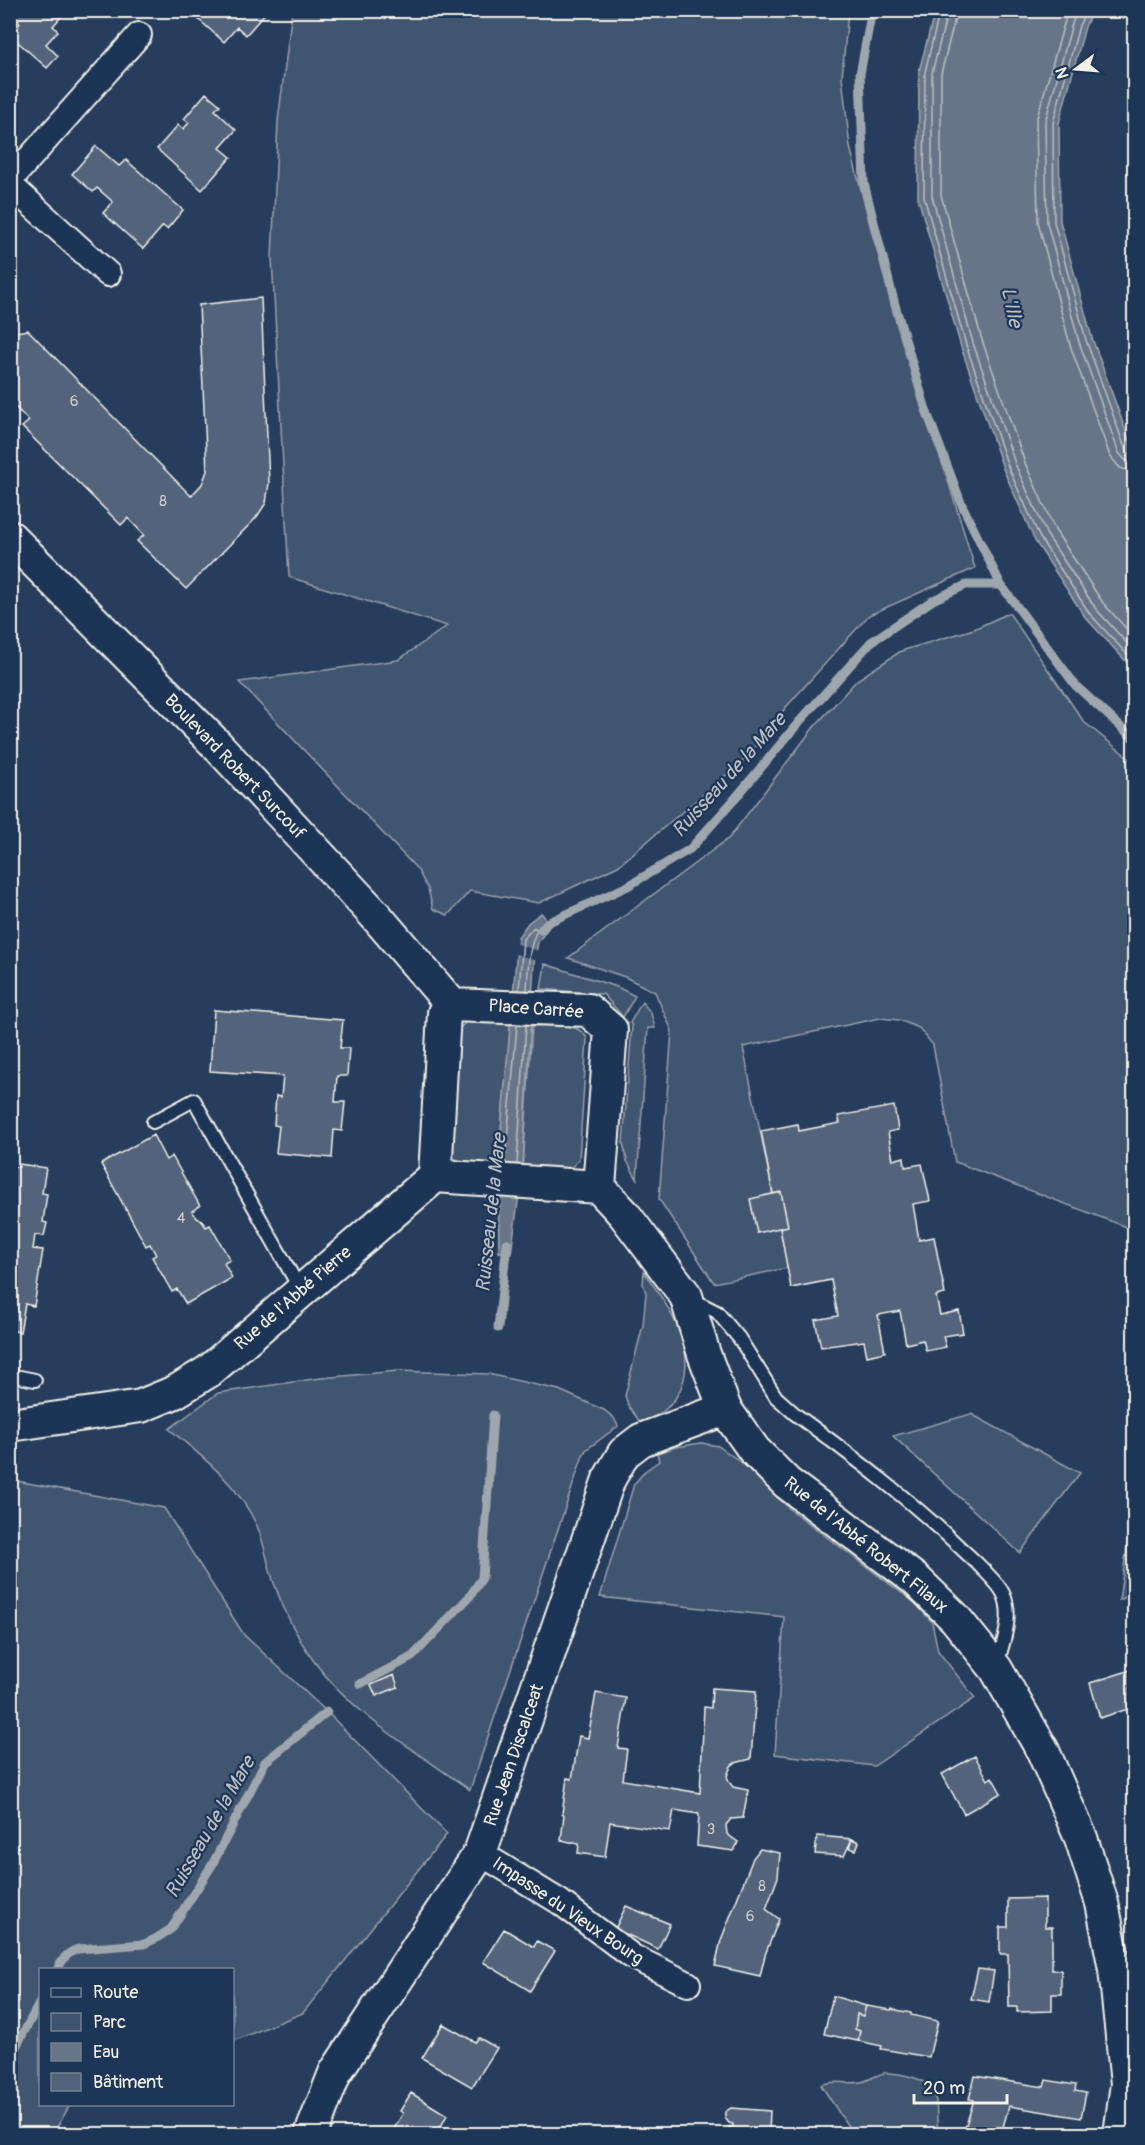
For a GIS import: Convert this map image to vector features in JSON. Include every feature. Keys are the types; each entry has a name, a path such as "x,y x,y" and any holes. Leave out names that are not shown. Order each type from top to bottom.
{"street":[{"path":"10,180 138,35"},
{"path":"10,185 108,274"},
{"name":"Boulevard Robert Surcouf","path":"10,537 215,743 375,915 467,1005"},
{"path":"467,1005 444,1013 435,1176 599,1186"},
{"name":"Place Carrée","path":"467,1005 588,1010 611,1030 599,1186"},
{"name":"Rue de l'Abbé Pierre","path":"10,1425 141,1406 174,1392 208,1371 435,1176"},
{"name":"Rue de l'Abbé Robert Filaux","path":"599,1186 624,1214 686,1296 704,1354 726,1409 753,1450 787,1483 916,1580 955,1618 996,1669 1043,1751 1081,1838 1102,1903 1115,1969 1130,2082 1120,2134"},
{"name":"Rue Jean Discalceat","path":"311,2134 335,2073 480,1853 609,1479 624,1453 641,1440 726,1409"},
{"name":"Impasse du Vieux Bourg","path":"480,1853 560,1902 633,1958 688,1984"}],"lane":[{"path":"153,1122 194,1100 301,1291"},
{"path":"686,1296 717,1312 739,1338 776,1397 930,1518 978,1564 1003,1593 1007,1631 996,1669"},
{"path":"10,1375 35,1380"}],"green space":[{"path":"292,11 848,11 842,77 850,147 873,237 975,568 869,615 787,706 744,760 618,866 539,903 470,891 448,915 433,909 428,889 417,869 239,682 398,660 447,626 289,577 272,258 278,121"},
{"path":"1009,613 1084,722 1134,762 1134,1230 955,1162 933,1045 919,1028 899,1020 880,1018 743,1047 788,1268 714,1283 659,1199 672,1031 655,992 625,977 568,958 729,838 814,727 857,680 901,651 974,629"},
{"path":"545,964 617,987 635,996 623,1017 603,994 541,989"},
{"path":"642,1002 651,1013 655,1028 648,1028 637,1179 627,1161 623,1143 632,1026 630,1023"},
{"path":"467,1021 511,1023 498,1164 462,1162 452,1156 458,1030"},
{"path":"532,1026 571,1027 584,1033 587,1039 579,1159 569,1168 523,1165"},
{"path":"644,1272 680,1332 685,1349 686,1366 683,1383 675,1399 664,1410 642,1425 629,1407 625,1396 643,1325 646,1293 643,1284"},
{"path":"398,1371 488,1374 559,1390 604,1410 614,1418 618,1426 586,1450 583,1455 470,1790 386,1731 329,1680 307,1651 286,1613 272,1576 260,1533 249,1511 219,1472 169,1429 218,1393 321,1378"},
{"path":"971,1414 1080,1473 1020,1553 893,1436"},
{"path":"701,1443 718,1446 741,1462 791,1510 915,1603 932,1622 938,1651 975,1698 874,1766 775,1754 784,1617 600,1597 634,1484 645,1471 659,1461 657,1453"},
{"path":"11,1480 164,1508 244,1635 327,1712 447,1834 303,2013 234,2041 234,1968 39,1968 39,2106 69,2106 53,2134 11,2134"},
{"path":"1134,1522 1134,1594 1119,1600 1129,1533"},
{"path":"884,2073 908,2076 931,2085 936,2101 938,2134 853,2134 821,2085 831,2082 861,2082"}],"water":[{"name":"L'Ille","path":"935,11 1092,11 1085,27 1059,123 1060,221 1092,338 1134,454 1134,670 1085,617 1035,541 1004,471 961,347 918,198 919,71"},
{"name":"Ruisseau de la Mare","path":"541,913 551,924 538,942 534,963 523,1165 511,1254 499,1252 498,1164 518,937 528,923"}],"pier":[{"path":"514,943 539,951 537,961 513,953"}],"building":[{"path":"10,10 67,10 53,26 58,31 46,44 58,56 47,68 10,35 20,23 10,14"},
{"path":"188,10 268,10 246,35 237,27 224,42"},
{"path":"206,93 220,105 215,110 236,130 220,148 231,157 202,190 157,149 178,125 183,129 189,123 184,119"},
{"path":"96,146 119,166 126,160 183,210 167,229 163,226 143,249 103,213 113,202 97,188 93,192 72,174"},
{"path":"261,298 269,483 266,503 256,518 186,589 137,541 144,535 128,518 121,525 22,427 29,421 13,405 10,407 10,333 28,330 191,496 202,484 207,471 199,305"},
{"path":"214,1010 343,1020 340,1048 349,1048 347,1076 337,1076 335,1102 345,1102 342,1131 334,1130 332,1158 276,1153 279,1126 274,1125 276,1096 281,1097 283,1076 210,1071"},
{"path":"894,1106 898,1130 888,1132 893,1160 904,1157 905,1167 922,1164 930,1201 913,1204 919,1240 934,1237 945,1294 936,1296 940,1315 959,1311 963,1333 943,1336 946,1347 926,1351 923,1340 906,1344 900,1311 878,1315 885,1352 867,1356 864,1341 821,1347 815,1320 838,1316 831,1280 791,1288 780,1228 788,1226 781,1192 773,1194 761,1131 798,1124 799,1131 840,1123 838,1116"},
{"path":"153,1135 166,1160 172,1156 200,1206 192,1211 206,1227 210,1225 230,1260 224,1263 232,1278 186,1304 177,1289 172,1292 152,1257 156,1255 150,1244 146,1246 101,1164"},
{"path":"19,1164 46,1168 42,1193 47,1194 43,1222 47,1223 44,1236 35,1235 33,1249 43,1250 34,1306 25,1304 20,1332 10,1330 10,1166 19,1167"},
{"path":"781,1192 788,1226 757,1233 750,1199"},
{"path":"1134,1669 1134,1707 1100,1718 1090,1683"},
{"path":"394,1675 398,1687 376,1696 371,1685"},
{"path":"712,1688 756,1691 751,1759 735,1763 731,1766 727,1776 733,1787 748,1790 743,1818 731,1819 726,1825 727,1834 738,1842 734,1851 697,1846 699,1814 674,1810 670,1831 610,1822 605,1857 578,1853 579,1844 561,1840 567,1778 572,1779 579,1736 588,1738 596,1693 626,1698 618,1748 627,1749 623,1780 700,1793 704,1707 711,1708"},
{"path":"975,1756 988,1780 992,1777 1001,1793 964,1814 942,1774"},
{"path":"817,1836 852,1839 844,1856 815,1854"},
{"path":"852,1839 859,1842 856,1850 849,1848"},
{"path":"760,1849 780,1853 778,1877 766,1909 779,1919 765,1955 760,1976 715,1966 721,1940 753,1858"},
{"path":"1045,1898 1045,1927 1052,1927 1052,1970 1061,1970 1061,1994 1052,1994 1052,2011 1017,2012 1017,2007 1009,2007 1008,1954 1000,1954 1000,1927 1008,1927 1008,1899"},
{"path":"626,1906 670,1924 658,1949 615,1929"},
{"path":"504,1929 534,1947 537,1941 555,1951 530,1991 483,1962"},
{"path":"978,1969 994,1971 989,2002 971,1999"},
{"path":"833,1996 866,2006 863,2016 857,2014 855,2029 860,2031 858,2041 824,2034"},
{"path":"866,2006 892,2009 938,2021 929,2057 881,2049 882,2046 858,2041 860,2031 855,2029 857,2014 863,2016"},
{"path":"443,2024 475,2042 479,2038 497,2048 472,2087 422,2058"},
{"path":"975,2076 1044,2087 1046,2080 1076,2085 1075,2091 1086,2093 1081,2118 1009,2106 1001,2134 963,2134 974,2100 969,2099"},
{"path":"411,2093 447,2115 437,2134 391,2134 403,2113 400,2111"},
{"path":"731,2108 770,2111 769,2134 724,2134 729,2133 729,2127 733,2127 733,2124 725,2118 725,2112"}],"waterway":[{"path":"872,10 860,74 864,183 895,305 926,410 962,505 1001,585 1076,686 1134,739"},
{"name":"Ruisseau de la Mare","path":"541,930 547,923 628,886 690,849 871,642 933,600 966,585 1001,585"},
{"name":"Ruisseau de la Mare","path":"498,1328 507,1243"},
{"name":"Ruisseau de la Mare","path":"360,1684 412,1657 470,1596 482,1578 493,1415"},
{"name":"Ruisseau de la Mare","path":"58,1968 70,1952 78,1949 144,1944 171,1929 212,1865 265,1762 327,1712"},
{"name":"Ruisseau de la Mare","path":"10,2058 39,2004"}]}
